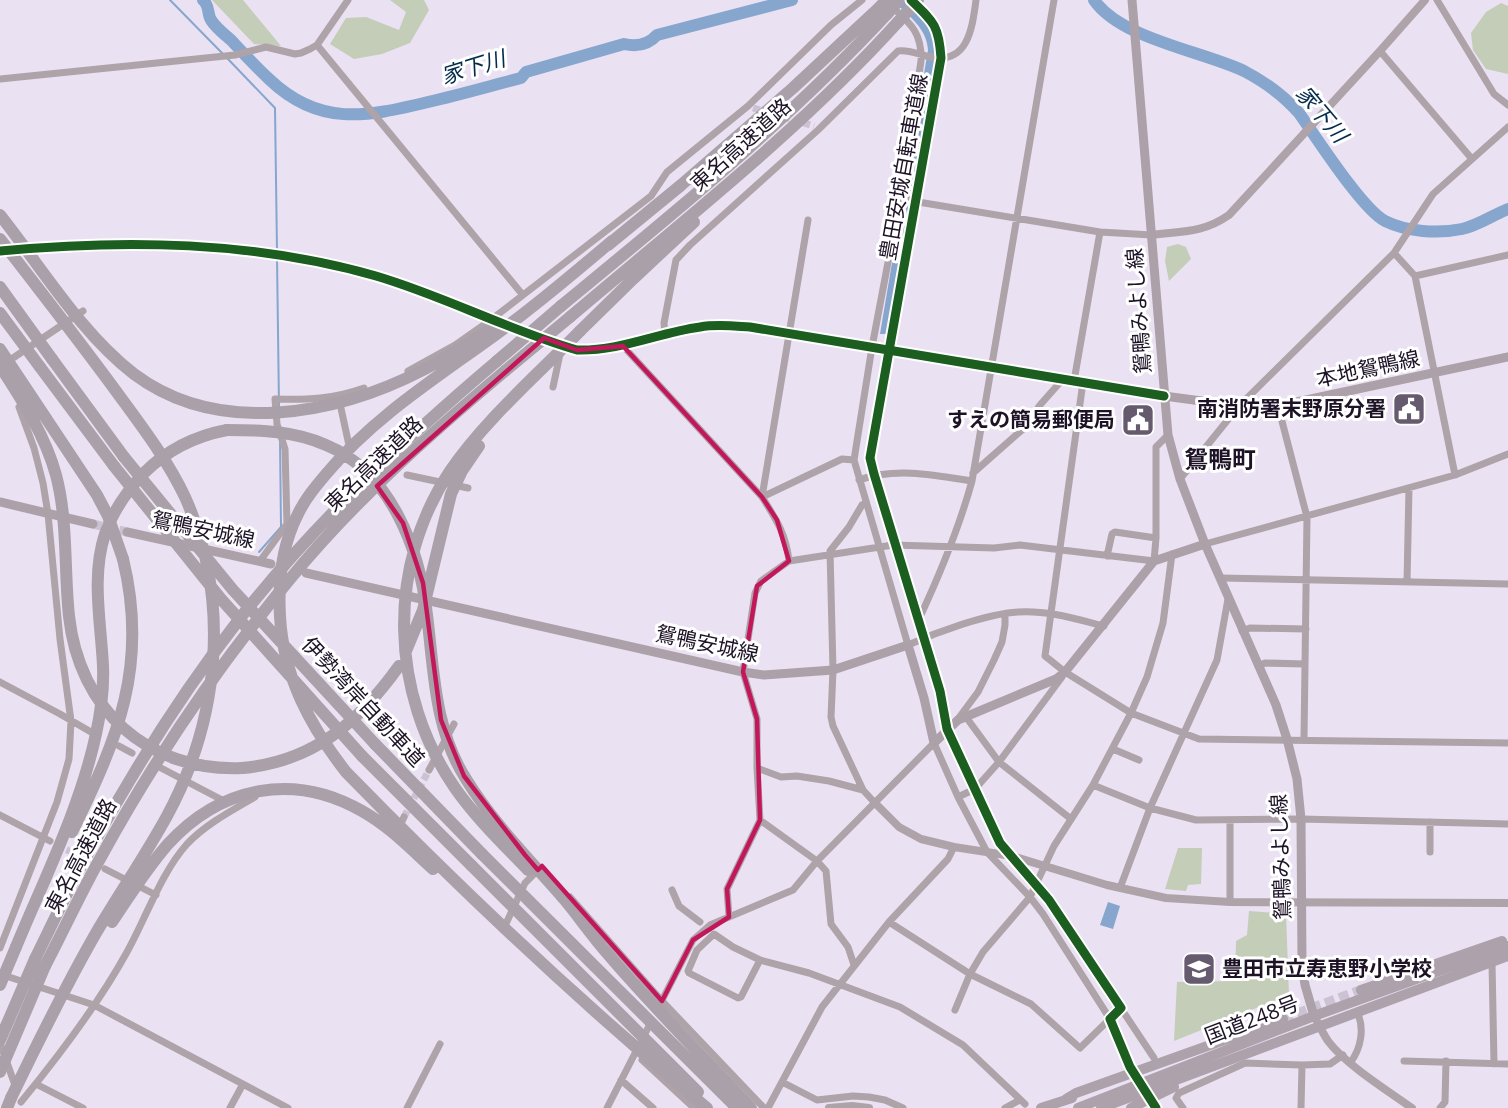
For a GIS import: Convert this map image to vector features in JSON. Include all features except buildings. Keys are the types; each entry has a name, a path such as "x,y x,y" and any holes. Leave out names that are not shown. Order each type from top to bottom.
{"highway":[{"name":"東名高速道路","path":"0,1041 40,963 141,787 180,725 244,636 290,578 353,510 463,406 561,306 655,230 741,155 820,81 884,5 899,0"},
{"name":"東名高速道路","path":"501,366 570,317 715,195 831,90 918,0"},
{"path":"706,1108 645,1057 517,939 346,772 327,748 300,700 287,663 281,631 282,574 289,535 298,512 314,488 349,449 386,414 532,308 680,186 884,5"},
{"path":"751,1108 485,825 455,788 426,734 417,709 406,658 405,590 418,534 450,472 480,433 633,279 800,126 831,90"},
{"path":"0,215 81,322 134,374 155,388 195,404 247,413 301,410 347,400 397,382 454,353 612,241"},
{"path":"0,239 102,371 154,443 169,468 184,495 207,558 215,622 210,689 195,753 167,815 69,980 45,1028 15,1104"},
{"name":"伊勢湾岸自動車道","path":"0,287 124,457 233,590 375,744 482,855 737,1108"},
{"name":"伊勢湾岸自動車道","path":"0,313 114,466 221,599 362,756 714,1108"},
{"path":"0,349 97,495 112,527 123,559 133,625 132,664 116,735 98,779 23,930"},
{"path":"0,366 34,421 56,476 62,506 69,619 75,647 95,694 110,716 144,745 168,757 204,766 242,768 273,763 297,755 334,736 374,700 399,666 423,610 451,494 462,471 485,437 520,392"},
{"path":"0,985 82,789 97,731 103,668 99,565 105,534 126,495 157,461 173,449 194,439 227,430 283,433 327,445 352,460 381,490 403,523 417,558 441,720 455,759 492,816 607,954"},
{"path":"45,1028 138,882 168,845 183,829 219,804 239,795 260,791 297,789 314,791 365,812 517,939"},
{"path":"1361,990 1508,939"},
{"name":"国道248号","path":"1078,1108 1155,1088 1179,1069 1314,1016 1508,946"},
{"name":"国道248号","path":"1101,1108 1228,1060 1244,1059 1321,1026 1508,956"},
{"name":"東名高速道路","path":"0,1072 40,963"},
{"path":"1155,1088 1154,1061 1283,1019"},
{"path":"1041,1108 1076,1093 1155,1088"},
{"path":"1131,1108 1155,1088"}],"main road":[{"name":"鴛鴨みよし線","path":"1131,0 1136,37 1168,435 1180,479 1204,544 1276,705 1287,739 1297,779 1301,819 1302,964 1314,1016"},
{"name":"本地鴛鴨線","path":"1164,396 1239,406 1278,406 1508,357"},
{"path":"0,502 93,524"},
{"name":"鴛鴨安城線","path":"127,532 271,564"},
{"path":"935,741 962,718 1056,679 1065,672 1104,626 1154,561 1204,544"},
{"name":"鴛鴨安城線","path":"306,573 764,675 833,670 909,644"},
{"path":"909,644 935,741"}],"street":[{"path":"0,79 234,55 266,47 301,53 317,45 348,0"},
{"path":"260,561 287,524 285,449 277,424 275,399 303,400 339,397 393,379 455,345 652,197 667,172 751,107 831,25 862,0"},
{"path":"665,335 664,323 676,260 898,51 951,58 960,51 973,25 976,0"},
{"path":"919,619 936,583 963,513 973,477 1054,0"},
{"path":"900,199 1100,232 1152,235 1203,229 1214,225 1229,214 1425,0"},
{"path":"1437,0 1494,94 1508,105"},
{"path":"884,5 910,24 918,33 923,55 854,460 909,644 977,620 1017,612 1050,613 1104,626"},
{"path":"317,45 522,294"},
{"path":"1380,51 1472,159"},
{"path":"1180,479 1239,406 1394,253 1433,194 1508,127"},
{"path":"762,497 808,220"},
{"path":"1100,232 1045,656 1065,672 1131,713 1199,739 1508,743"},
{"path":"683,237 690,245"},
{"path":"0,251 106,244 225,247 320,263 375,276 577,350 622,346 718,325 750,327 1164,396"},
{"path":"1394,253 1415,276 1455,475"},
{"path":"1415,276 1508,255"},
{"path":"0,366 83,311"},
{"path":"553,387 561,345"},
{"path":"622,346 762,497 786,539 789,561"},
{"path":"888,350 870,458 940,691 946,730 1000,843 1066,923 1154,1061"},
{"path":"0,373 21,411 39,465 48,514 53,580 71,721 70,746 57,802 0,948"},
{"path":"859,480 874,474 927,473 973,477 1023,429 1063,379"},
{"path":"339,397 350,453 355,461"},
{"path":"1278,406 1307,517 1304,739"},
{"path":"729,917 727,889 760,820 757,719 743,672 757,586 761,581 789,561 895,544 994,548 1020,545 1154,561 1155,447 1168,435"},
{"path":"1204,544 1455,475 1508,454"},
{"path":"762,497 842,459 854,460"},
{"path":"407,475 468,488"},
{"path":"1407,582 1409,488"},
{"path":"866,503 861,505 849,527 830,551 833,670 831,717 863,790 899,827 921,839 954,848 1012,856 1120,888 1180,900 1508,903"},
{"path":"1107,556 1112,534 1115,532 1156,538"},
{"path":"956,1010 970,974 983,952 1030,897 1044,867 1113,749 1131,713 1148,677 1163,623 1172,554"},
{"path":"1220,578 1508,584"},
{"path":"1120,888 1150,808 1216,660 1228,599"},
{"path":"1005,614 1002,642 978,692 962,718 999,762 1071,819"},
{"path":"1242,631 1250,628 1306,629"},
{"path":"1258,666 1265,663 1305,664"},
{"path":"958,797 975,789 999,762 1065,672"},
{"path":"0,682 91,732"},
{"path":"429,770 454,724"},
{"path":"607,1108 693,940 710,925 793,890 817,861 935,741 958,797 990,853 1043,914 1110,1019 1130,1067"},
{"path":"119,746 132,753"},
{"path":"1113,749 1139,760"},
{"path":"161,768 237,808"},
{"path":"757,768 781,777 829,781 863,790"},
{"path":"1093,784 1150,808 1196,820 1301,819 1508,824"},
{"path":"15,1104 36,1084 94,1005 128,952 173,863 186,845 203,829 271,788 297,786 318,789 349,801 397,833 501,932 694,1108"},
{"path":"0,814 50,841"},
{"path":"397,833 404,817"},
{"path":"760,820 826,870 831,924 848,946 854,965"},
{"path":"1230,820 1230,902"},
{"path":"1430,822 1430,852"},
{"path":"768,1108 822,1007 889,922 948,859 954,848"},
{"path":"501,932 525,883 542,866 662,1001 764,1108"},
{"path":"105,869 156,895"},
{"path":"672,890 679,906 700,922"},
{"path":"889,922 970,974 1031,1004 1080,1048 1121,1008"},
{"path":"760,960 741,997 738,998 689,973 688,970 697,950 714,934 733,947 760,960 809,973 900,1007 963,1045 1022,1102 1005,1108"},
{"path":"1492,962 1494,1064"},
{"path":"0,974 94,1005 288,1108"},
{"path":"1350,1063 1359,1048 1361,1031 1357,1012"},
{"path":"1314,1016 1326,1039 1350,1063 1412,1108"},
{"path":"0,1041 15,1104"},
{"path":"406,1108 440,1044"},
{"path":"1183,1108 1176,1098 1179,1093 1244,1059 1302,1065 1330,1064 1343,1055"},
{"path":"1404,1061 1508,1064"},
{"path":"1440,1108 1445,1102 1446,1061"},
{"path":"1301,1108 1302,1065"},
{"path":"621,1080 653,1108"},
{"path":"782,1082 817,1100 853,1096 869,1097 885,1100 903,1108"},
{"path":"36,1084 83,1108"},
{"path":"230,1108 243,1084"},
{"path":"829,1108 852,1106 869,1108"}],"highlighted area":[{"path":"544,338 577,350 623,346 762,497 777,520 789,561 757,586 743,672 757,719 760,820 727,889 729,917 693,940 662,1001 542,866 538,870 464,776 441,720 423,583 403,523 377,486"}],"green space":[{"path":"212,0 243,0 281,46 254,44"},
{"path":"390,0 424,0 429,10 410,43 382,54 354,59 330,44 346,18 366,17 399,30 406,12"},
{"path":"1501,3 1508,6 1508,74 1486,69 1473,50 1471,33 1486,12"},
{"path":"1178,244 1186,247 1191,259 1169,281 1165,261 1167,247"},
{"path":"1178,848 1202,848 1201,884 1188,885 1186,891 1165,889"},
{"path":"1249,911 1286,914 1289,995 1174,1041 1177,982 1235,981 1236,941 1247,935"}],"water":[{"path":"892,0 907,0 924,17 935,35 938,52 891,325 889,334 880,334 928,50 920,28"},
{"path":"1108,902 1120,906 1113,929 1100,925"}],"waterway":[{"path":"170,0 223,54"},
{"name":"家下川","path":"203,0 215,26 288,94 306,105 344,114 384,111 451,96 521,78 526,72 624,44 642,44 657,35 792,0"},
{"name":"家下川","path":"1094,0 1106,13 1123,25 1163,43 1244,71 1274,90 1299,113 1352,188 1375,214 1385,221 1413,230 1453,231 1473,225 1508,209"},
{"path":"227,58 275,108 277,251"},
{"path":"277,257 279,407"},
{"path":"259,552 281,527 280,440"}],"tunnel":[{"path":"753,108 814,126"},
{"path":"93,524 127,532"},
{"path":"404,817 429,770"},
{"path":"57,845 88,860"},
{"path":"1283,1019 1361,990"}],"cycle path":[{"name":"豊田安城自転車道線","path":"911,0 934,25 939,39 941,58 870,458 940,691 947,729 1000,843 1049,900 1121,1008 1110,1019 1130,1067 1156,1108"},
{"path":"0,251 142,244 236,250 330,264 376,276 577,350 609,348 706,326 750,327 1164,396"}],"place":[{"name":"南消防署末野原分署","path":"1409,409"},
{"name":"すえの簡易郵便局","path":"1138,420"},
{"name":"豊田市立寿恵野小学校","path":"1199,969"}],"district":[{"name":"鴛鴨町","path":"1220,460"}]}
